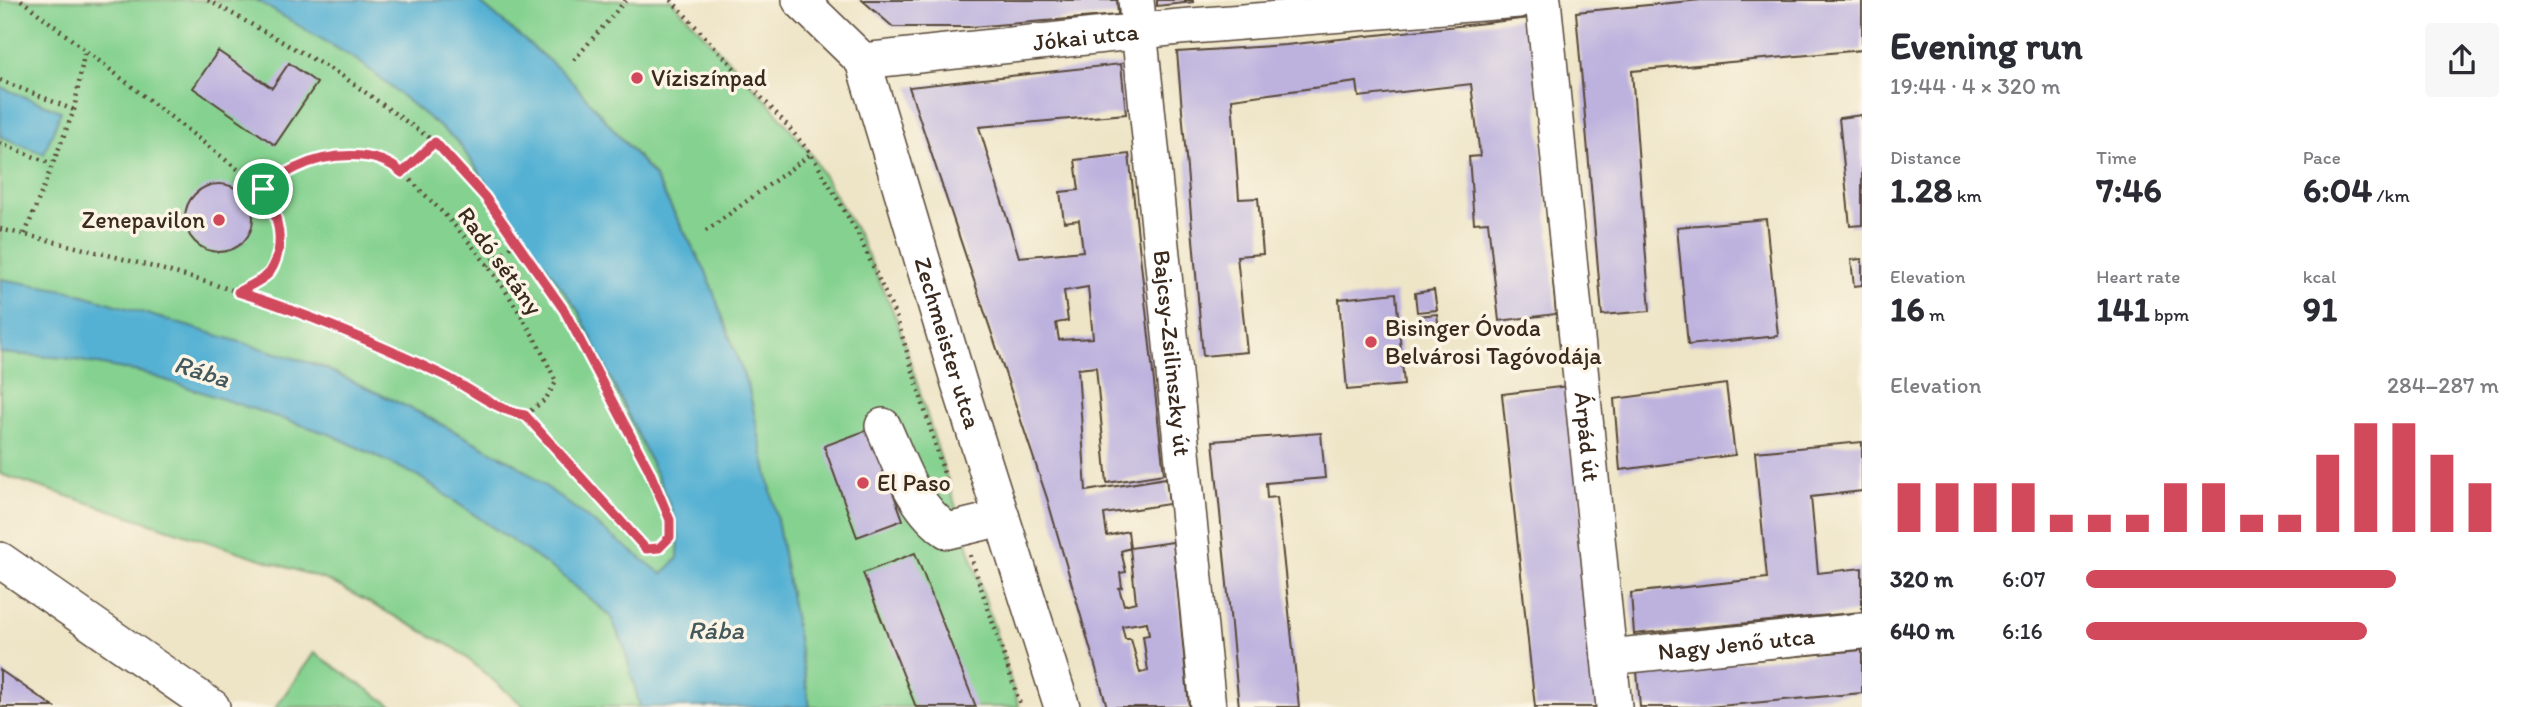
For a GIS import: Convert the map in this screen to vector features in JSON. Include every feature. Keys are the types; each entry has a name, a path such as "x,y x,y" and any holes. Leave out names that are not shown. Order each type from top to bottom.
{"street":[{"name":"Zechmeister utca","path":"800,0 863,61 1062,707"},
{"name":"Jókai utca","path":"863,61 1138,16 1519,0"},
{"name":"Árpád út","path":"1544,0 1614,707"},
{"name":"Bajcsy-Zsilinszky út","path":"1138,16 1208,707"},
{"path":"883,426 926,512 948,531 1002,518"},
{"path":"0,561 212,707"},
{"name":"Nagy Jenő utca","path":"1609,657 1862,631"}],"path":[{"path":"21,0 263,189 275,209 280,247 269,274 238,292"},
{"path":"0,229 238,292 294,310 370,340 469,387 513,414 525,415 646,549 659,548 670,537 670,520 649,470 564,310 485,197 435,142 341,75 208,0"},
{"path":"574,60 626,0"},
{"path":"671,0 768,102 811,154 858,234 897,320 961,530 1021,707"},
{"path":"25,234 74,110 85,49"},
{"path":"0,80 74,110"},
{"path":"402,173 435,142"},
{"path":"0,144 52,164"},
{"path":"706,230 811,154"},
{"name":"Radó sétány","path":"263,189 296,168 334,157 360,156 392,164 453,222 487,264 542,349 556,382 545,400 525,415"},
{"path":"487,264 517,242"}],"green space":[{"path":"0,0 256,0 360,62 457,141 579,312 662,486 679,538 678,558 662,575 516,464 420,413 320,366 70,291 0,279"},
{"path":"477,0 671,0 768,102 811,154 858,234 897,320 1019,707 810,707 776,514 749,390 706,272 654,175 567,76"},
{"path":"0,353 66,358 144,373 332,435 418,476 559,573 610,616 624,646 640,707 525,707 456,649 329,581 0,474"},
{"path":"314,653 394,707 276,707"}],"water":[{"name":"Rába","path":"256,0 477,0 567,76 654,176 706,272 749,390 776,514 810,707 640,707 624,646 610,615 559,573 418,476 332,435 144,373 66,358 0,353 0,279 70,291 320,366 420,413 516,464 662,574 678,558 679,538 675,520 662,486 579,312 457,141 360,62"},
{"path":"0,87 61,111 44,154 0,136"}],"building":[{"path":"862,0 1117,0 1118,15 971,27 893,27"},
{"path":"1157,0 1193,0 1193,2 1157,6"},
{"path":"1701,0 1862,0 1862,50 1632,71 1650,311 1602,315 1576,12"},
{"path":"1530,18 1556,314 1499,321 1488,222 1474,223 1469,157 1480,156 1471,84 1359,97 1357,82 1232,99 1239,199 1258,198 1263,254 1237,256 1247,352 1203,356 1177,52 1286,45"},
{"path":"218,51 272,88 289,63 317,83 275,145 193,88"},
{"path":"1121,64 1126,114 979,127 1019,257 1083,251 1079,220 1064,222 1060,192 1079,190 1075,160 1129,154 1164,474 1107,483 1096,367 1078,369 1086,491 1166,478 1169,504 1104,514 1107,536 1128,531 1130,548 1173,542 1189,707 1107,707 1047,498 909,87","holes":["1088,287 1093,338 1059,340 1056,323 1068,321 1064,291","1130,548 1136,602 1124,605 1119,588 1122,587 1120,573 1126,572 1121,551","1147,622 1149,635 1143,636 1148,671 1140,673 1131,639 1125,639 1122,626"]},
{"path":"1862,115 1862,225 1850,226 1839,118"},
{"name":"Zenepavilon","path":"219,184 232,187 243,194 250,205 253,218 250,231 243,242 232,249 219,252 206,249 195,242 188,231 185,218 188,205 195,194 206,187"},
{"path":"1766,219 1778,336 1688,345 1677,227"},
{"path":"1862,259 1862,285 1854,286 1851,260"},
{"path":"1434,290 1437,310 1417,312 1415,293"},
{"name":"Bisinger Óvoda Belvárosi Tagóvodája","path":"1396,293 1404,385 1347,390 1339,299"},
{"path":"1437,314 1439,330 1420,332 1418,316"},
{"path":"1726,384 1735,455 1620,470 1614,399"},
{"path":"1568,386 1602,707 1535,707 1502,394"},
{"name":"El Paso","path":"870,429 903,520 857,537 824,446"},
{"path":"1321,433 1325,478 1266,483 1267,498 1277,497 1299,707 1239,707 1213,441"},
{"path":"1862,442 1862,491 1811,497 1818,573 1862,568 1862,612 1634,634 1631,593 1767,578 1755,452"},
{"path":"915,553 976,707 916,707 863,573"},
{"path":"1862,650 1862,693 1708,707 1640,707 1637,671"},
{"path":"0,670 54,707 0,707"}],"place":[{"name":"Víziszínpad","path":"637,78"},
{"name":"Zenepavilon","path":"219,220"},
{"name":"Bisinger Óvoda Belvárosi Tagóvodája","path":"1371,342"},
{"name":"El Paso","path":"863,483"}],"route":[{"path":"435,142 485,197 564,310 649,470 670,520 670,537 659,548 646,549 525,415 513,414 469,387 370,340 294,310 238,292 269,274 280,247 275,209 263,189 296,168 334,157 360,156 392,164 402,173 435,142"}]}
